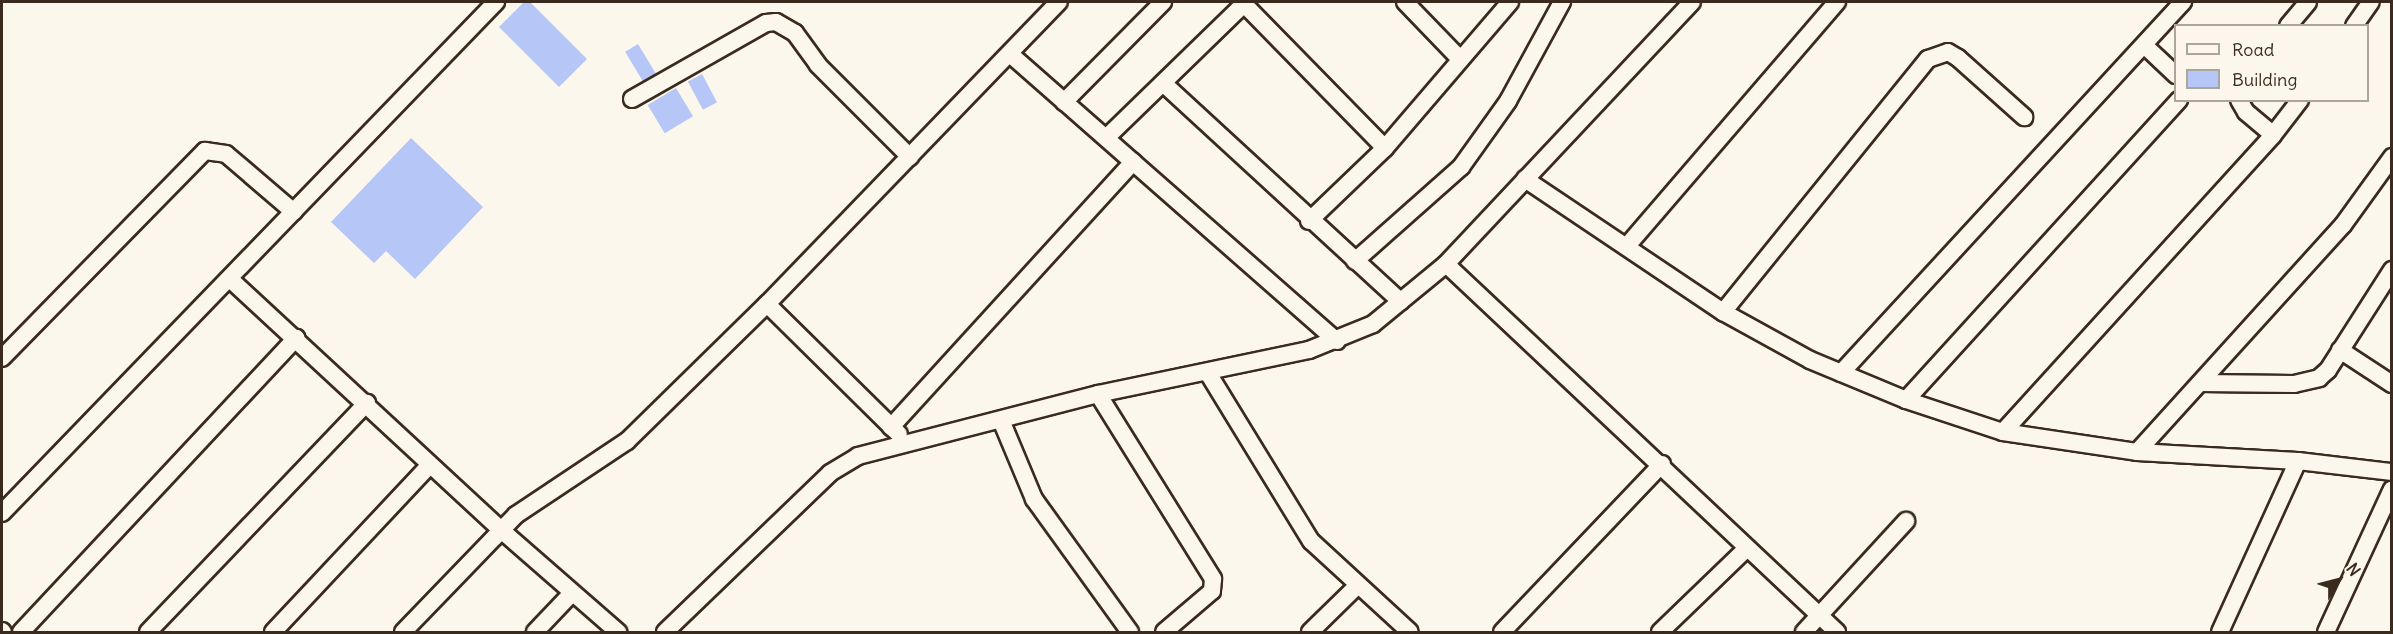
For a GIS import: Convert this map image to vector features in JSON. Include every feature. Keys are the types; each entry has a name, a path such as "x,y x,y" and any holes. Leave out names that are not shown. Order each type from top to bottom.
{"street":[{"path":"2,513 496,2"},
{"path":"403,633 500,529 527,505 614,452 767,304 1059,2"},
{"path":"1064,102 1163,2"},
{"path":"1405,2 1460,58"},
{"path":"1309,221 1385,148 1510,2"},
{"path":"1355,261 1461,167 1508,101 1562,2"},
{"path":"665,633 830,473 858,456 906,441 1001,420 1098,394 1208,373 1337,341 1373,324 1446,264 1692,2"},
{"path":"1627,246 1837,2"},
{"path":"1841,373 2183,2"},
{"path":"2291,24 2308,2"},
{"path":"2355,24 2371,2"},
{"path":"1106,138 1243,3 1385,148"},
{"path":"632,99 766,23 776,22 795,33 818,65 910,157"},
{"path":"2144,45 2174,74"},
{"path":"1723,312 1928,59 1939,53 1958,58 2024,117"},
{"path":"1010,54 1337,341"},
{"path":"1163,83 1309,221 1401,302"},
{"path":"1906,400 2176,102"},
{"path":"2240,102 2246,112 2273,135"},
{"path":"2003,432 2273,135 2298,102"},
{"path":"2,358 206,152 225,154 294,212"},
{"path":"2137,452 2343,225 2391,157"},
{"path":"891,427 1133,162"},
{"path":"1525,179 1723,312 1810,360 1906,400 2003,432 2137,452 2298,461 2391,472"},
{"path":"1446,264 1662,464 1746,549 1837,633"},
{"path":"2200,382 2308,383 2328,370 2391,270"},
{"path":"230,279 367,403 430,465 571,594 618,633"},
{"path":"767,304 906,441"},
{"path":"21,633 296,338"},
{"path":"2340,350 2391,384"},
{"path":"1208,373 1299,523 1322,552 1410,633"},
{"path":"1098,394 1213,579 1212,591 1164,633"},
{"path":"148,633 367,403"},
{"path":"1001,420 1034,498 1130,633"},
{"path":"2220,633 2298,461"},
{"path":"1502,633 1662,464"},
{"path":"273,633 430,465"},
{"path":"2326,633 2391,489"},
{"path":"1804,633 1906,521"},
{"path":"1660,633 1746,549"},
{"path":"1310,633 1358,585"},
{"path":"535,633 571,594"}],"building":[{"path":"524,2 530,2 587,59 559,87 499,27"},
{"path":"638,44 656,74 643,82 625,52"},
{"path":"702,74 717,102 703,110 688,82"},
{"path":"676,88 693,116 665,133 648,105"},
{"path":"411,138 483,207 415,279 386,251 374,263 331,222"}]}
